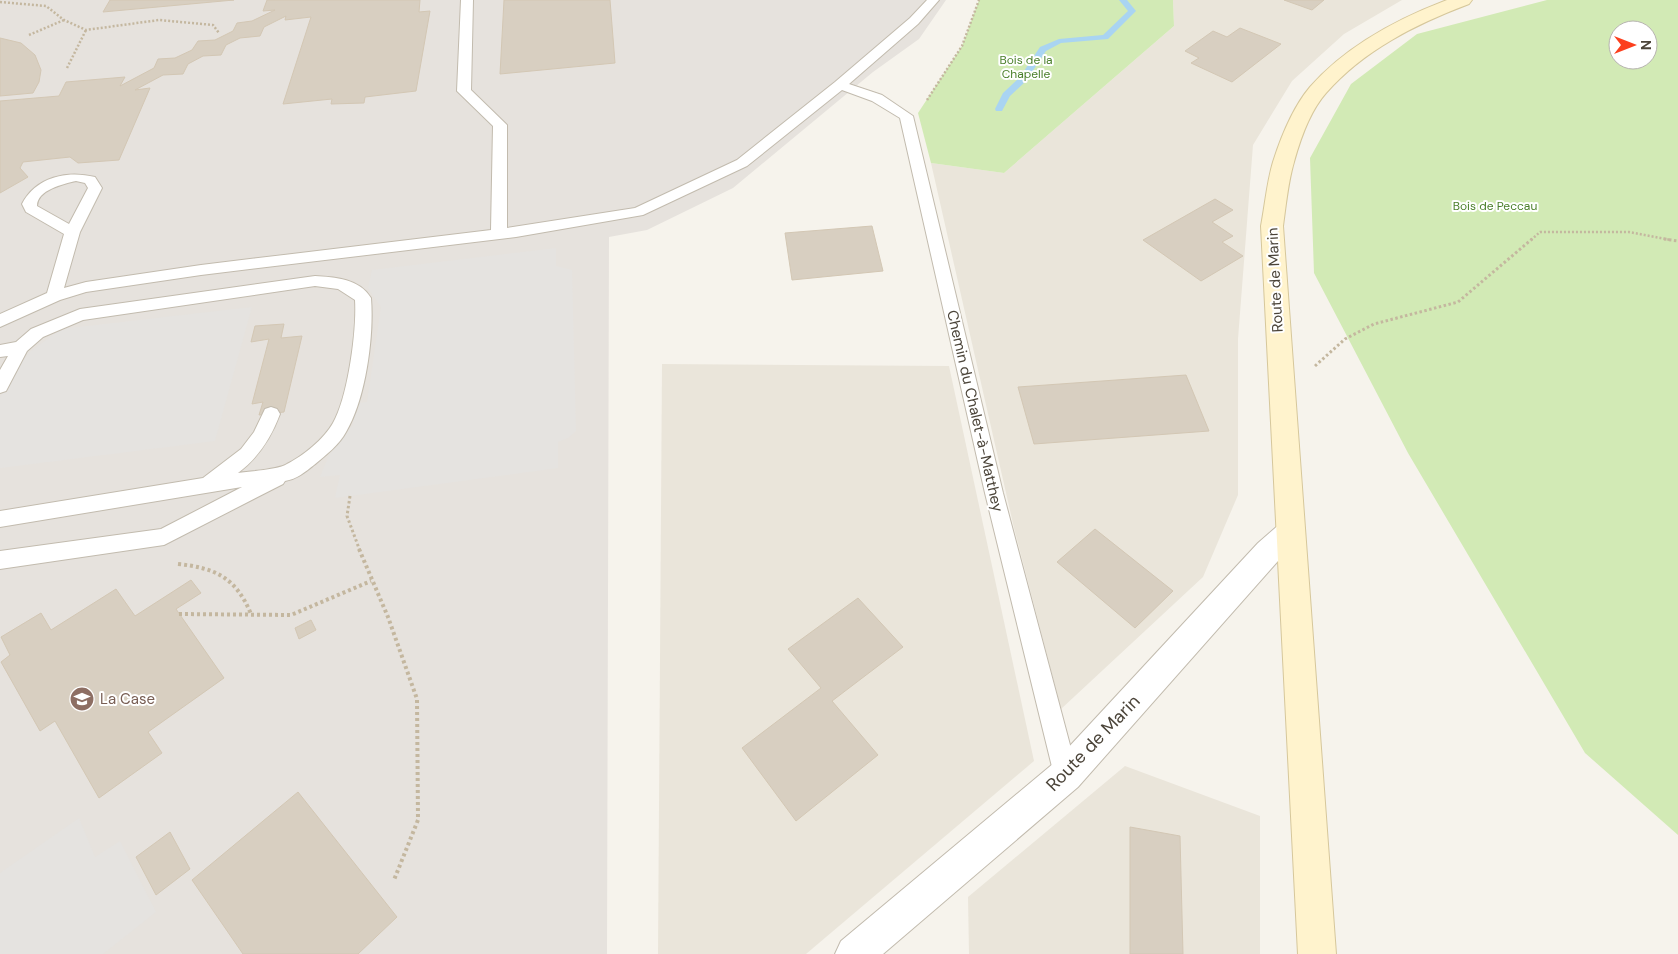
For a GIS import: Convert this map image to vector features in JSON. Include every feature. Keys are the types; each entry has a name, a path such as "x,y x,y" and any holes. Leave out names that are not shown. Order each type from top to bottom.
{"main road":[{"name":"Route de Marin","path":"1317,954 1281,397 1272,226 1283,164 1299,121 1317,91 1359,52 1394,30 1431,12 1463,0"}],"street":[{"name":"Route de Marin","path":"854,954 1066,775 1268,552 1291,532"}],"lane":[{"path":"467,0 464,91 500,125 500,234"},
{"path":"0,320 54,296 86,287 201,270 500,234 638,212 742,163 840,85 914,22 933,0"},
{"name":"Chemin du Chalet-à-Matthey","path":"840,85 877,98 906,116 994,494 1066,775"},
{"path":"54,296 72,232"},
{"path":"0,351 20,347 60,322 107,309 315,281 335,282 353,287 363,298 364,305 347,414 340,428 321,450 291,472 164,537 0,560"},
{"path":"0,386 20,347"},
{"path":"206,485 244,460 266,430 271,414"},
{"path":"0,519 291,472"}],"path":[{"path":"924,105 962,46 978,0"},
{"path":"0,2 46,6 64,20 86,30 159,20 213,25 219,32"},
{"path":"29,35 64,20"},
{"path":"67,68 86,30"},
{"path":"1281,397 1344,339 1374,324 1458,302 1540,232 1629,232 1678,241"},
{"path":"350,496 347,516 371,580 388,617 417,699 418,820 394,880"},
{"path":"170,563 193,565 217,574 240,591 251,614"},
{"path":"179,614 291,616 371,580"}],"shaded area":[{"path":"0,0 946,0 919,39 873,72 733,188 647,230 609,237 607,954 0,954"},
{"path":"1173,0 1402,0 1344,34 1292,81 1253,145 1238,339 1238,495 1203,577 1061,709 1014,528 931,163 1004,173 1174,26"},
{"path":"556,248 556,266 572,270 576,431 568,438 558,442 558,468 335,498 340,475 320,477 329,455 353,425 355,403 367,402 381,307 368,288 372,270"},
{"path":"252,307 215,441 0,468 0,398 11,372 31,351 61,329"},
{"path":"662,364 949,366 1034,761 806,954 658,954"},
{"path":"1125,766 1260,816 1260,954 969,954 968,897"},
{"path":"79,818 95,857 120,841 156,912 103,954 0,954 0,873"}],"green space":[{"name":"Bois de la Chapelle","path":"979,0 1173,0 1174,26 1004,173 931,163 918,113 962,46"},
{"name":"Bois de Peccau","path":"1547,0 1678,0 1678,835 1585,753 1408,453 1314,273 1310,158 1351,84 1417,34"}],"building":[{"path":"110,0 234,0 103,12"},
{"path":"267,0 420,0 419,12 430,11 416,91 365,97 364,103 331,104 332,99 283,104 311,17 285,20 286,16 264,27 260,36 240,38 226,45 221,55 203,56 188,64 183,74 163,75 135,90 150,88 119,160 78,163 70,157 23,162 20,168 28,177 0,193 0,101 59,96 66,82 125,77 120,86 154,68 158,59 175,58 192,50 198,41 215,40 233,31 237,23 252,21 275,10 263,11"},
{"path":"504,0 610,0 615,63 500,74"},
{"path":"1284,0 1324,0 1312,10"},
{"path":"1240,28 1281,44 1232,82 1191,63 1199,58 1185,51 1213,31 1227,37"},
{"path":"0,38 21,43 35,55 41,70 39,82 33,93 0,96"},
{"path":"1215,199 1233,210 1212,222 1233,236 1222,242 1243,256 1201,281 1143,240"},
{"path":"872,226 883,271 792,280 785,233"},
{"path":"284,324 281,338 302,336 284,412 259,415 263,402 252,404 269,339 251,342 255,326"},
{"path":"1186,375 1209,431 1034,444 1018,387"},
{"path":"1095,529 1173,591 1135,628 1057,562"},
{"path":"191,580 201,593 176,609 224,678 148,732 162,753 99,798 55,721 40,731 1,662 10,655 1,637 41,613 51,630 116,589 135,616"},
{"path":"858,598 903,647 832,701 878,755 796,821 742,748 821,688 788,649"},
{"path":"311,620 316,630 299,639 295,628"},
{"path":"298,792 397,917 358,954 243,954 192,880"},
{"path":"1130,827 1180,836 1183,954 1130,954"},
{"path":"170,832 190,869 156,895 136,857"}],"waterway":[{"path":"999,109 1006,95 1023,79 1043,49 1059,41 1105,37 1132,11 1123,0"}],"place":[{"name":"La Case","path":"82,699"}]}
